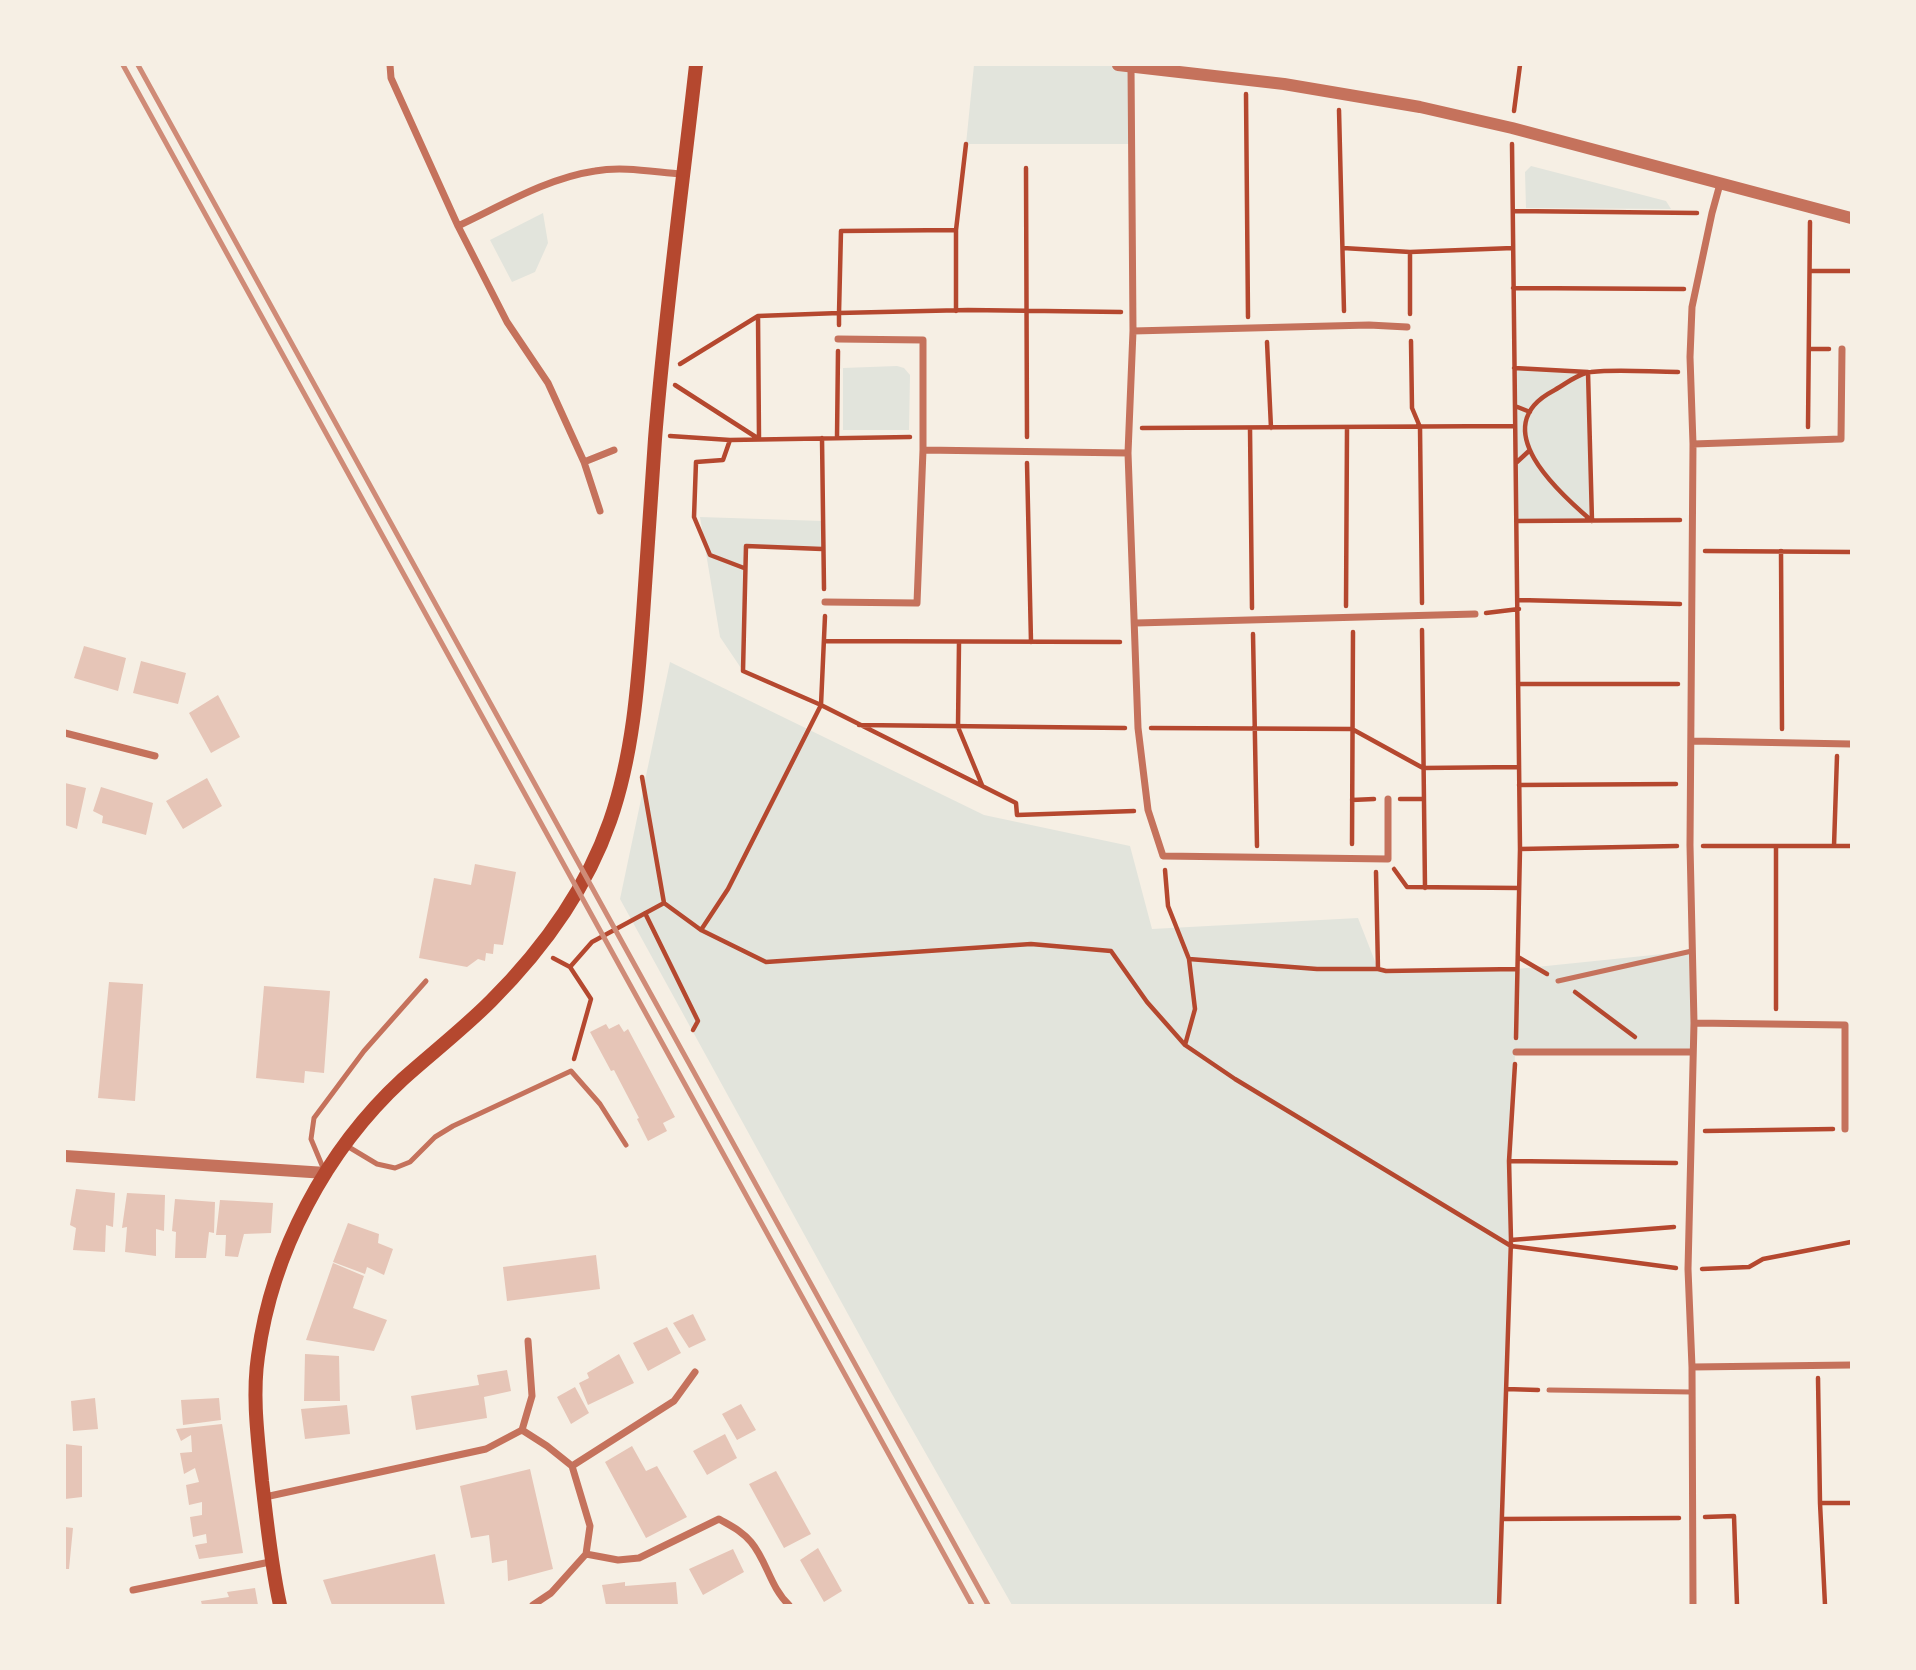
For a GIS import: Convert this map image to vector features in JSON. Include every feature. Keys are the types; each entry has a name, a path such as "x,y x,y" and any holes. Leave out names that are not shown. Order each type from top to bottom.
{"main road":[{"path":"280,1605 270,1562 255,1390 257,1357 265,1318 279,1271 299,1221 344,1144 400,1082 489,1003 537,950 571,904 600,848 617,799 630,743 638,678 661,376 696,65"}],"street":[{"path":"390,65 391,78 458,226 507,323 548,383 584,462 600,511"},
{"path":"1388,799 1388,859 1163,856 1148,810 1138,728 1128,453 1133,312 1124,66 1246,80 1420,107 1512,128 1851,218"},
{"path":"458,226 564,179 595,171 621,169 682,174"},
{"path":"1693,1605 1692,1367 1688,1269 1694,1023 1689,845 1693,444 1690,372 1692,307 1720,184"},
{"path":"1133,331 1409,327"},
{"path":"825,602 917,603 923,450 923,340 838,339"},
{"path":"1693,444 1841,439 1842,349"},
{"path":"584,462 614,450"},
{"path":"923,450 1128,453"},
{"path":"1136,623 1475,614"},
{"path":"65,733 155,756"},
{"path":"1692,741 1851,744"},
{"path":"1694,1023 1845,1025 1845,1129"},
{"path":"1516,1052 1693,1052"},
{"path":"65,1156 326,1173"},
{"path":"264,1498 486,1449 522,1430 533,1396 528,1341"},
{"path":"1692,1367 1851,1365"},
{"path":"572,1466 674,1401 695,1372"},
{"path":"522,1430 572,1466 590,1526 586,1554 551,1593 533,1605"},
{"path":"586,1554 618,1560 639,1558 719,1520 737,1528 753,1544 778,1595 789,1605"},
{"path":"133,1590 270,1562"}],"lane":[{"path":"1558,981 1692,951"},
{"path":"326,1173 311,1139 314,1118 364,1051 426,981"},
{"path":"344,1144 377,1164 395,1167 410,1162 423,1152 435,1137 453,1126 571,1071 600,1104 626,1144"},
{"path":"1549,1390 1691,1392"}],"path":[{"path":"1499,1605 1511,1243 1509,1161 1516,1052 1520,849 1512,128 1520,65"},
{"path":"1246,80 1248,328"},
{"path":"1339,93 1345,326"},
{"path":"956,311 956,230 966,144"},
{"path":"1026,169 1031,642"},
{"path":"1808,440 1810,207"},
{"path":"1513,211 1712,213"},
{"path":"837,438 841,232 956,230"},
{"path":"1343,248 1410,252 1513,248"},
{"path":"1409,327 1410,252"},
{"path":"1810,271 1851,271"},
{"path":"1513,288 1696,289"},
{"path":"759,439 661,376 758,316 956,311 1133,312"},
{"path":"758,316 759,439"},
{"path":"1266,328 1271,428"},
{"path":"1411,340 1412,408 1420,427 1425,888"},
{"path":"1514,368 1588,372 1690,372"},
{"path":"1588,372 1539,398 1526,419 1527,441 1533,460 1560,494 1592,521"},
{"path":"1588,372 1592,521"},
{"path":"1515,406 1530,412"},
{"path":"1129,428 1516,426"},
{"path":"1250,428 1257,857"},
{"path":"1347,428 1352,859"},
{"path":"656,435 730,440 922,436"},
{"path":"701,930 728,889 821,705 825,602 822,438"},
{"path":"730,440 723,460 695,462 694,517 710,555 744,568"},
{"path":"1516,463 1530,450"},
{"path":"1517,521 1691,520"},
{"path":"822,549 746,546 743,671 821,705 1016,803 1017,814 1148,810"},
{"path":"1691,551 1851,552"},
{"path":"1780,551 1783,743"},
{"path":"1519,600 1692,604"},
{"path":"1475,614 1519,609"},
{"path":"824,641 1135,642"},
{"path":"959,642 958,727 982,786"},
{"path":"1518,684 1692,684"},
{"path":"859,725 1352,729 1423,768 1519,767"},
{"path":"630,743 642,779 664,903 701,930 766,962 1031,944 1111,951 1147,1002 1185,1045 1246,1086 1511,1243 1688,1269 1749,1267 1763,1259 1851,1242"},
{"path":"1834,846 1838,744"},
{"path":"1519,785 1691,783"},
{"path":"1520,849 1689,845 1851,846"},
{"path":"1776,846 1776,1024"},
{"path":"1163,856 1168,906 1189,959 1195,1009 1185,1045"},
{"path":"1376,859 1378,969"},
{"path":"1388,859 1407,887 1519,888"},
{"path":"570,967 592,942 664,903"},
{"path":"645,914 698,1021 693,1030"},
{"path":"537,950 570,967 591,999 571,1071"},
{"path":"1518,956 1558,981 1621,1028 1663,1052"},
{"path":"1189,959 1317,969 1517,970"},
{"path":"1691,1131 1845,1129"},
{"path":"1509,1161 1691,1163"},
{"path":"1511,1243 1689,1225"},
{"path":"1818,1366 1825,1605"},
{"path":"1506,1389 1549,1390"},
{"path":"1820,1503 1851,1503"},
{"path":"1502,1519 1734,1516 1737,1605"}],"shaded area":[{"path":"974,65 1131,66 1132,144 966,144"},
{"path":"1531,166 1666,201 1671,209 1526,208 1525,172"},
{"path":"543,213 548,243 535,272 512,282 490,240"},
{"path":"843,368 904,368 910,375 909,430 843,430"},
{"path":"1514,368 1588,372 1592,521 1517,521"},
{"path":"700,517 822,521 822,549 746,546 743,671 720,637"},
{"path":"670,662 984,815 1130,846 1152,929 1358,918 1378,969 1517,969 1692,951 1693,1052 1515,1053 1500,1605 1012,1605 888,1387 620,899"}],"building":[{"path":"84,646 126,658 118,691 74,678"},
{"path":"141,661 186,673 178,704 133,693"},
{"path":"218,695 240,737 211,753 189,713"},
{"path":"207,778 222,806 183,829 166,801"},
{"path":"65,783 86,788 77,829 65,825"},
{"path":"101,787 153,803 146,835 102,823 103,816 93,811"},
{"path":"475,864 516,872 503,945 494,944 493,954 486,953 485,961 478,959 467,967 419,958 434,878 471,885"},
{"path":"109,982 143,984 135,1101 98,1098"},
{"path":"264,986 330,991 324,1073 305,1071 304,1083 256,1078"},
{"path":"606,1024 609,1029 619,1024 624,1032 628,1029 675,1117 663,1123 667,1131 648,1141 614,1070 611,1071 590,1032"},
{"path":"76,1189 115,1193 113,1227 106,1225 105,1252 73,1250 76,1228 70,1225"},
{"path":"127,1193 165,1195 164,1231 156,1229 156,1256 125,1252 127,1227 122,1228"},
{"path":"175,1199 215,1202 214,1233 209,1232 206,1258 175,1258 176,1232 172,1231"},
{"path":"220,1200 273,1203 271,1233 244,1234 238,1257 225,1256 226,1235 216,1235"},
{"path":"348,1223 379,1234 378,1243 393,1249 384,1275 367,1267 365,1274 333,1262"},
{"path":"596,1255 600,1289 507,1301 503,1267"},
{"path":"333,1263 364,1276 353,1308 387,1320 374,1351 306,1340"},
{"path":"693,1314 706,1340 689,1348 673,1323"},
{"path":"667,1327 681,1353 648,1371 633,1343"},
{"path":"305,1354 339,1356 340,1401 304,1401"},
{"path":"619,1354 634,1383 588,1405 579,1383 589,1378 587,1373"},
{"path":"507,1370 511,1391 484,1397 487,1418 416,1430 411,1396 479,1385 477,1375"},
{"path":"575,1387 589,1413 571,1424 557,1397"},
{"path":"95,1398 98,1429 73,1431 71,1401"},
{"path":"219,1398 221,1420 183,1425 181,1400"},
{"path":"741,1404 756,1430 737,1440 722,1414"},
{"path":"347,1405 350,1434 305,1439 301,1409"},
{"path":"222,1424 243,1553 199,1559 195,1545 207,1543 206,1534 193,1537 190,1517 202,1515 202,1502 189,1505 186,1485 199,1482 195,1468 184,1474 180,1453 192,1452 191,1435 181,1441 176,1429"},
{"path":"725,1434 737,1458 707,1475 693,1451"},
{"path":"65,1444 82,1446 82,1497 65,1499"},
{"path":"632,1446 646,1471 657,1466 687,1517 646,1538 605,1462"},
{"path":"530,1469 553,1569 508,1581 507,1560 492,1563 489,1535 471,1538 460,1486"},
{"path":"776,1471 811,1534 784,1548 749,1484"},
{"path":"65,1527 73,1528 69,1569 65,1569"},
{"path":"818,1548 842,1591 824,1602 800,1560"},
{"path":"733,1549 744,1572 703,1595 689,1569"},
{"path":"435,1554 445,1605 332,1605 323,1580"},
{"path":"625,1582 625,1586 676,1582 678,1605 606,1605 602,1585"},
{"path":"255,1588 258,1605 202,1605 201,1601 229,1597 227,1592"}],"railway":[{"path":"123,65 972,1605"},
{"path":"138,65 988,1605"}]}
